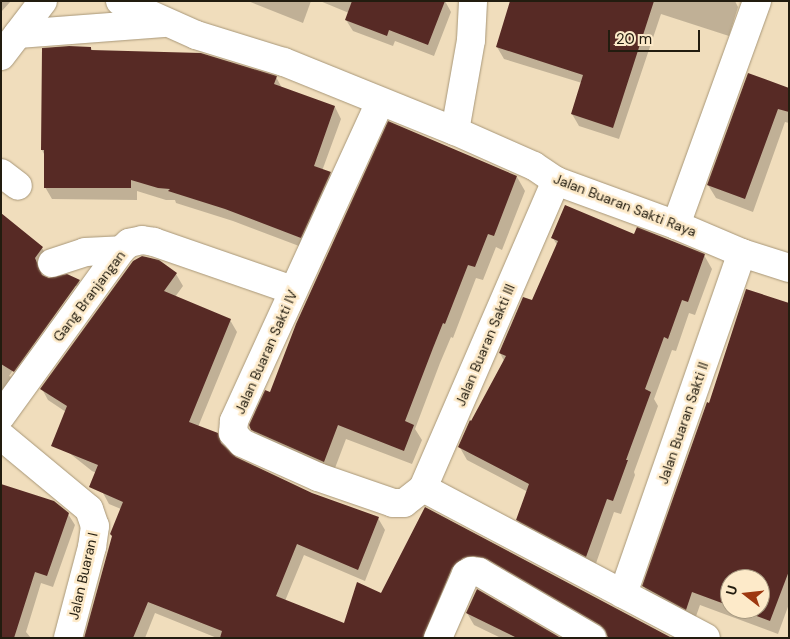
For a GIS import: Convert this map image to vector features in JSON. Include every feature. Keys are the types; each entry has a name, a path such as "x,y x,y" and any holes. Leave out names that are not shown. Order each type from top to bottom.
{"street":[{"path":"1,56 43,1"},
{"name":"Jalan Buaran Sakti Raya","path":"120,1 196,35 284,62 455,131 534,166 556,180 676,225 742,253 789,268"},
{"path":"455,131 471,40 473,1"},
{"path":"676,225 757,1"},
{"path":"18,34 168,23"},
{"name":"Jalan Buaran Sakti IV","path":"380,102 234,421 233,433 242,443 318,477 393,503 413,495"},
{"name":"Jalan Buaran Sakti III","path":"413,495 556,180"},
{"name":"Gang Branjangan","path":"1,416 129,243 142,240 154,242 293,290"},
{"path":"52,262 85,252 122,250"},
{"name":"Jalan Buaran Sakti II","path":"623,594 742,253"},
{"name":"Jalan Buaran I","path":"1,436 89,509 95,526 92,547 68,638"},
{"path":"413,495 623,594 706,638"},
{"path":"438,638 466,574 471,571 479,572 592,638"}],"building":[{"path":"352,1 445,1 428,45 389,30 387,36 345,20"},
{"path":"510,1 654,1 613,128 571,114 583,75 496,47"},
{"path":"91,47 91,50 201,53 277,76 274,84 335,106 314,166 331,172 301,238 225,209 168,191 170,189 158,188 131,180 131,188 44,188 44,150 41,150 42,48"},
{"path":"748,73 789,88 789,112 778,109 745,199 707,185"},
{"path":"388,121 517,176 494,236 488,234 475,267 468,265 445,324 443,323 405,421 414,425 404,451 338,425 324,462 251,430 249,425 265,390 270,392 296,324"},
{"path":"565,205 634,234 637,227 705,254 688,302 682,300 668,339 664,337 645,389 651,392 626,460 628,460 613,501 607,499 586,557 516,520 529,484 458,447 470,420 506,356 499,353 523,297 532,300 558,241 551,238"},
{"path":"1,213 43,247 35,258 42,275 49,278 67,274 80,280 14,372 1,364"},
{"path":"142,256 159,260 177,273 164,291 231,319 189,422 218,433 221,443 236,457 312,493 379,517 358,570 297,544 276,596 344,623 357,582 381,593 425,507 672,638 608,638 605,630 600,625 487,559 473,556 463,558 452,568 423,638 220,638 222,631 148,602 133,638 84,638 112,536 110,534 123,502 89,487 98,465 51,446 67,406 40,389 133,261"},
{"path":"746,289 789,303 789,571 770,621 765,619 770,619 770,569 720,569 720,602 692,592 686,610 642,586 707,402 709,403"},
{"path":"1,484 54,501 69,513 47,576 35,572 14,638 1,638"},
{"path":"477,589 561,638 517,638 466,613"}]}
